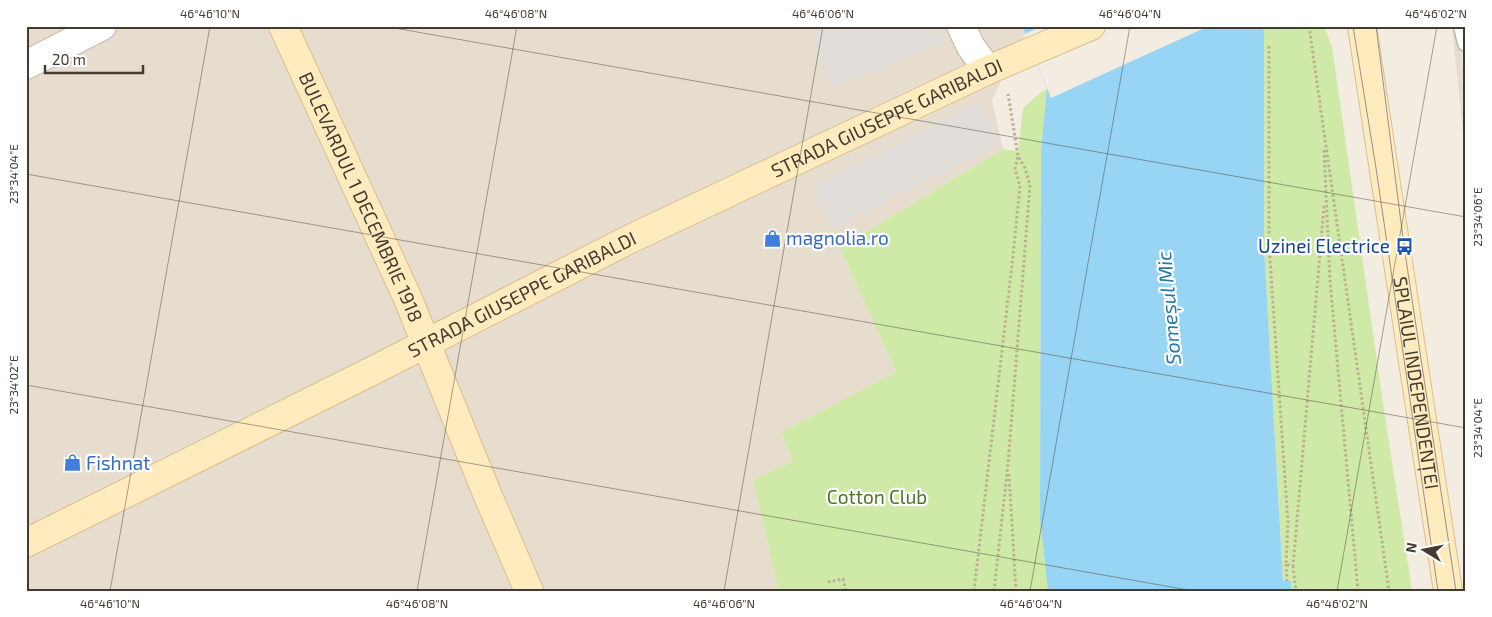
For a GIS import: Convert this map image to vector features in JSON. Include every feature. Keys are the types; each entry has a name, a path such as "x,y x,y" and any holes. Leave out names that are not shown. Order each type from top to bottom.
{"main road":[{"name":"BULEVARDUL 1 DECEMBRIE 1918","path":"283,26 408,299 488,496 529,591"},
{"name":"STRADA GIUSEPPE GARIBALDI","path":"26,543 426,344 628,240 998,79 1023,55 1091,26"},
{"name":"SPLAIUL INDEPENDENȚEI","path":"1362,26 1448,591"}],"street":[{"path":"26,65 102,26"},
{"path":"961,26 971,46 998,79"}],"lane":[{"path":"1462,26 1466,43"}],"path":[{"path":"1309,26 1389,591"},
{"path":"1269,46 1269,244 1288,523 1287,581"},
{"path":"994,591 1008,464 1030,185 1025,168 1018,156 998,79"},
{"path":"1323,126 1330,281 1358,591"},
{"path":"974,591 1013,256 1020,186 1015,169 1018,156"},
{"path":"1296,591 1293,567 1325,195"},
{"path":"1008,464 1016,591"},
{"path":"1286,564 1293,567"},
{"path":"828,582 842,578 846,591"}],"shaded area":[{"path":"26,26 1022,26 1025,34 992,100 1003,149 840,248 896,372 781,432 793,461 753,480 779,591 26,591"},
{"path":"827,26 938,26 942,43 832,87 812,32"},
{"path":"1452,26 1466,26 1466,162"},
{"path":"979,102 1000,143 831,228 811,188"}],"green space":[{"path":"1261,26 1324,26 1332,47 1412,591 1291,591 1291,581 1283,582 1264,248 1264,32"},
{"name":"Cotton Club","path":"1047,89 1041,151 1040,519 1048,591 779,591 753,480 793,461 781,432 896,372 840,248 1003,149 1017,151 1018,153 1023,108"}],"water":[{"name":"Someșul Mic","path":"1022,26 1261,26 1264,31 1264,248 1283,581 1291,581 1291,591 1048,591 1040,519 1041,151 1047,89"}],"pier":[{"path":"1042,26 1209,26 1051,98 1025,34"}],"tram line":[{"path":"1353,26 1376,168 1438,591"},
{"path":"1376,26 1404,246 1456,591"}],"place":[{"name":"magnolia.ro","path":"772,238"},
{"name":"Uzinei Electrice","path":"1404,246"},
{"name":"Fishnat","path":"72,463"}]}
